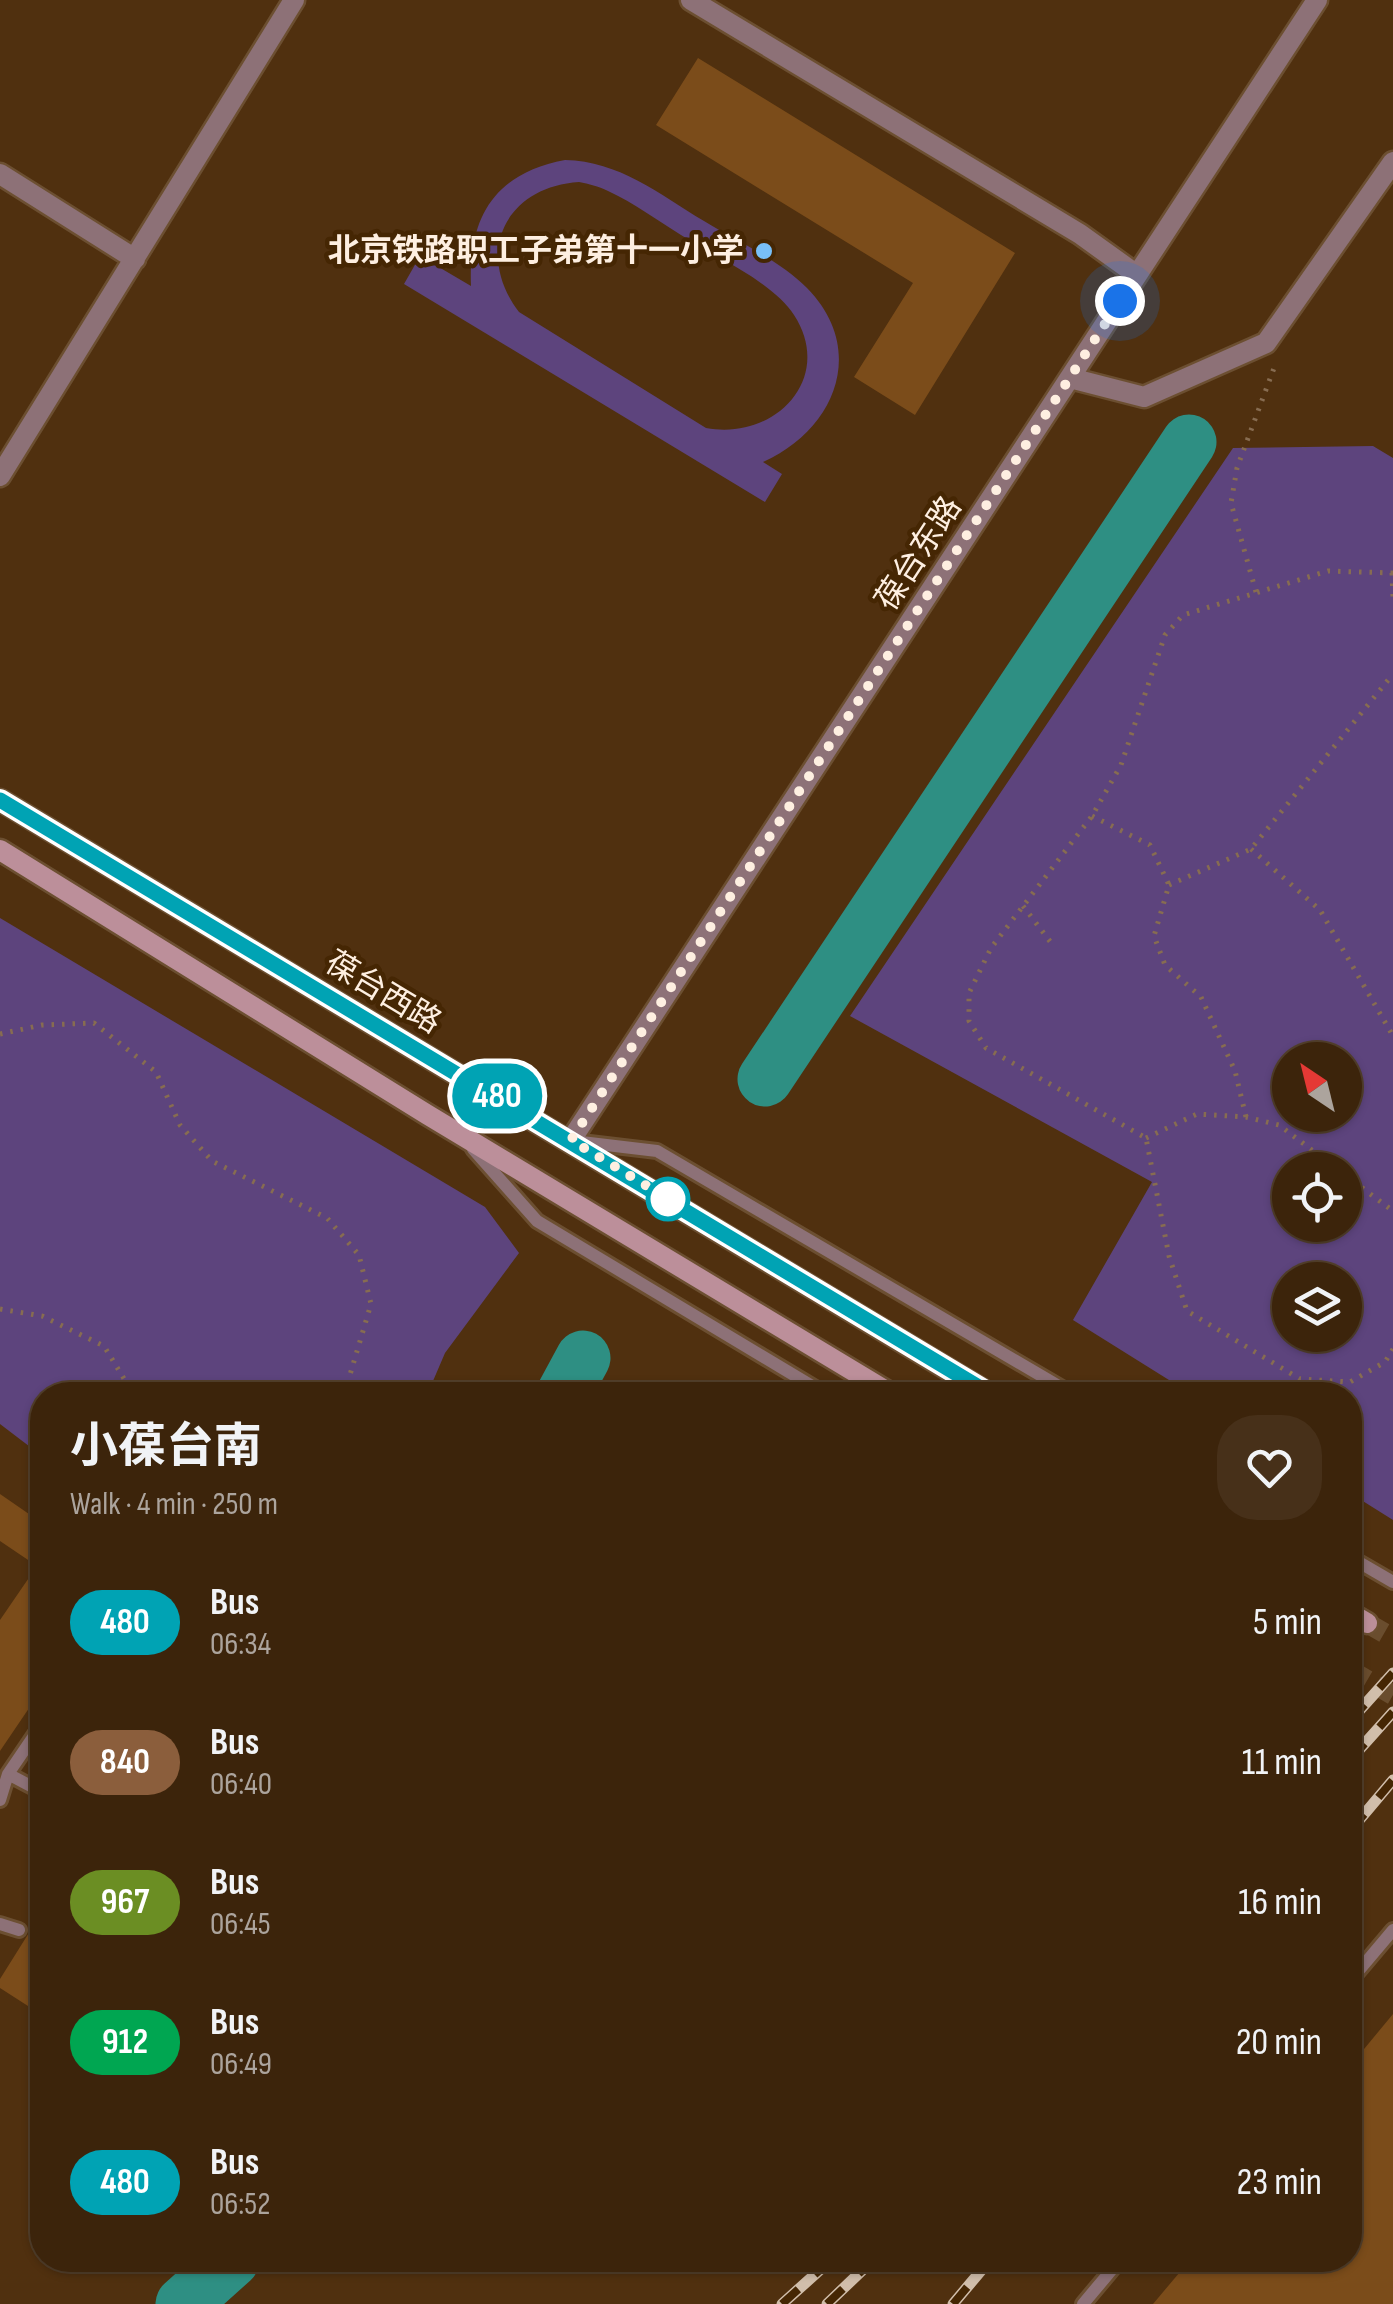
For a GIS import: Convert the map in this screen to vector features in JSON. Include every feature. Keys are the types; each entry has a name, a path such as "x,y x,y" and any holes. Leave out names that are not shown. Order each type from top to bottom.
{"street":[{"path":"0,476 294,0"},
{"path":"691,0 1080,234 1137,275"},
{"name":"葆台东路","path":"571,1140 1317,0"},
{"path":"1070,378 1144,398 1266,343 1393,162"},
{"path":"0,174 134,259"},
{"name":"葆台西路","path":"0,800 971,1382"},
{"path":"0,850 462,1136 871,1382"}],"lane":[{"path":"462,1136 537,1221 805,1382"},
{"path":"571,1140 657,1151 1052,1382"},
{"path":"1362,1564 1393,1582"},
{"path":"0,1800 8,1774 30,1742"},
{"path":"8,1774 30,1786"},
{"path":"0,1924 19,1930"},
{"path":"1362,1967 1393,1930"},
{"path":"1083,2304 1110,2272"}],"path":[{"path":"1256,592 1231,503 1236,468 1276,362"},
{"path":"1393,598 1393,573 1328,570 1183,615 1165,635 1121,765 1092,816 991,948 970,993 969,1021 986,1048 1146,1138 1169,1256 1187,1311 1300,1379 1350,1382 1386,1362 1393,1349"},
{"path":"1169,885 1251,849 1393,674"},
{"path":"1092,816 1150,845 1169,885 1154,936 1165,965 1201,997 1235,1071 1246,1117"},
{"path":"1251,849 1320,910 1393,1036"},
{"path":"1023,906 1052,944"},
{"path":"0,1034 94,1022 156,1072 180,1125 212,1161 327,1218 359,1255 371,1304 348,1382"},
{"path":"1146,1138 1197,1114 1246,1117 1278,1125 1314,1152"},
{"path":"1362,1188 1393,1211"},
{"path":"0,1309 42,1316 104,1346 126,1382"}],"shaded area":[{"path":"565,160 585,162 638,181 784,269 807,288 826,312 836,337 839,362 835,386 825,409 809,430 763,462 782,474 765,502 404,284 420,256 471,286 471,261 481,219 504,187 541,166","holes":["579,182 604,189 636,206 758,281 784,303 805,338 807,361 802,382 775,415 755,425 706,428 519,312 499,268 504,227 532,196"]},
{"path":"1373,446 1393,458 1393,1520 1362,1501 1362,1382 1172,1382 1073,1320 1152,1182 850,1016 1233,448"},
{"path":"0,918 485,1207 519,1253 445,1353 433,1382 30,1382 30,1447 0,1424"}],"building":[{"path":"698,58 1015,253 915,415 854,377 913,283 656,125"},
{"path":"0,1494 30,1515 30,1561 0,1541"},
{"path":"30,1576 30,1707 0,1751 0,1620"},
{"path":"30,1931 30,2007 0,1988 0,1979"},
{"path":"1393,2014 1393,2304 1153,2304 1180,2272 1362,2272 1362,2051"}],"waterway":[{"path":"765,1079 1189,442"},
{"path":"570,1382 583,1358"},
{"path":"183,2304 219,2272"}],"tunnel":[{"path":"1367,1623 1393,1638"},
{"path":"1362,1677 1393,1695"}],"railway":[{"path":"1362,1708 1393,1673"},
{"path":"1362,1747 1393,1712"},
{"path":"1362,1817 1393,1780"},
{"path":"782,2304 818,2272"},
{"path":"827,2304 860,2272"},
{"path":"953,2304 980,2272"}],"bus line":[{"name":"480","path":"0,800 971,1382"}],"place":[{"name":"北京铁路职工子弟第十一小学","path":"764,251"}],"route":[{"path":"668,1199 680,1206 571,1140 1120,301"}]}
